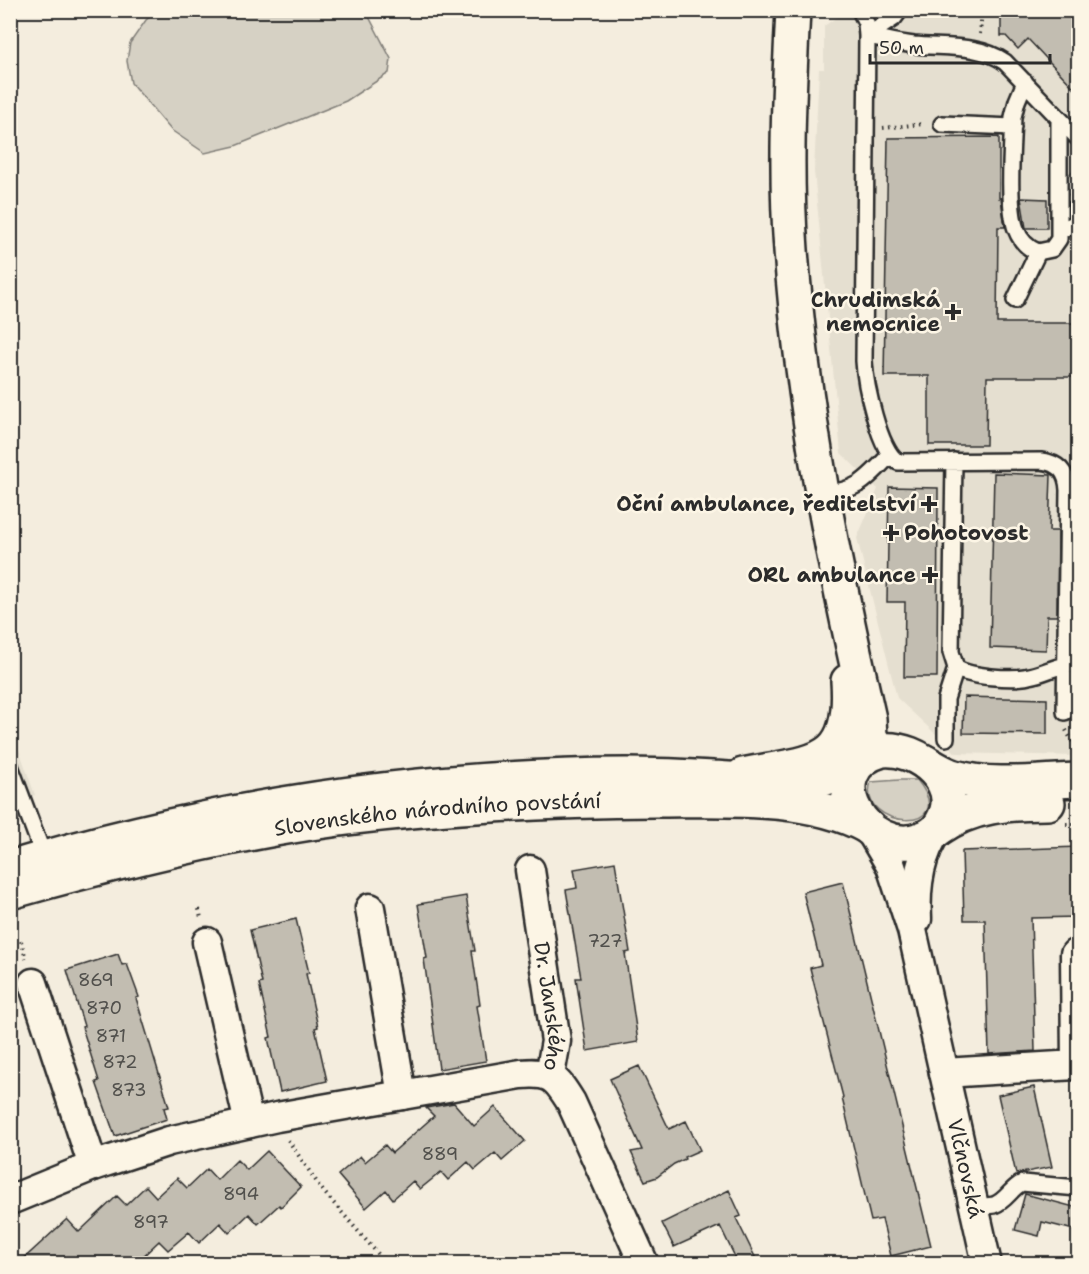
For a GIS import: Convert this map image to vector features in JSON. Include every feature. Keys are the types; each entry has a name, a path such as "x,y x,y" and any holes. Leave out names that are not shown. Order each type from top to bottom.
{"main road":[{"path":"793,10 788,124 790,249 804,378 823,494 843,602 869,719 870,737 849,782 849,796 856,813 868,827 888,839 910,842 924,838 960,815 984,808 1026,803 1078,803"},
{"path":"830,533 885,728 895,740 939,776 947,792 947,811 938,828"},
{"path":"728,778 816,760 832,751 839,742 848,722 849,705 843,602"},
{"path":"860,761 875,752 887,750 908,753 952,776 970,780 1007,782 1078,780"},
{"name":"Slovenského národního povstání","path":"10,892 103,840 321,798 377,790 518,777 627,776 728,778 786,782 813,780 844,772 860,761"},
{"name":"Slovenského národního povstání","path":"10,868 48,869 133,858 310,824 400,812 550,801 779,802 840,814 868,827"}],"street":[{"name":"Vlčnovská","path":"868,827 891,866 912,930 987,1263"},
{"name":"Vlčnovská","path":"921,966 916,906 917,887 920,866 938,828"},
{"name":"Dr. Janského","path":"530,870 556,1041 550,1075 558,1081 571,1102 644,1263"},
{"path":"370,908 402,1095"},
{"path":"207,942 249,1123"},
{"path":"944,1073 1077,1066 1075,954"},
{"path":"33,983 93,1166"},
{"path":"10,1200 93,1166 169,1141 278,1117 521,1074 550,1075"}],"lane":[{"path":"860,10 866,23 867,36 864,361 867,389 884,444 890,455 898,462 1041,461 1050,462 1064,471 1068,479 1072,664 1065,712"},
{"path":"867,36 894,18 900,10"},
{"path":"867,36 902,43 988,52 1005,62 1078,138"},
{"path":"1025,82 1014,108 1013,219 1024,243 1038,252 1052,249 1059,239 1059,118"},
{"path":"942,124 1013,127"},
{"path":"1060,231 1078,222"},
{"path":"1015,300 1038,252"},
{"path":"823,494 840,492 862,484 890,455"},
{"path":"946,738 946,699 956,668 951,652 954,461"},
{"path":"956,668 971,674 1019,677 1036,675 1072,664"},
{"path":"10,766 48,869"},
{"path":"974,1207 994,1205 1022,1183 1078,1188"}],"path":[{"path":"867,130 912,124 942,124"},
{"path":"278,1117 286,1137 323,1191 387,1263"}],"shaded area":[{"path":"156,11 366,11 391,59 389,73 346,101 235,146 205,153 171,130 131,83 127,61 130,43 146,20"},
{"name":"Chrudimská nemocnice","path":"846,11 1078,11 1078,756 956,753 897,698 857,538 878,489 841,453 814,171 819,69 824,69 824,26"},
{"path":"1078,167 1078,202 1069,194 1066,185 1069,175"},
{"path":"10,724 35,795 11,804 10,804"},
{"path":"917,780 928,798 927,811 918,818 905,820 891,817 878,809 870,798 871,782"}],"building":[{"path":"1001,10 1064,10 1078,25 1078,92 1028,39 1018,49 1006,36 1001,36"},
{"path":"999,137 999,198 1001,198 1005,227 998,227 997,323 1078,323 1078,377 987,377 986,445 929,445 929,376 884,376 888,138"},
{"path":"1021,198 1047,199 1047,228 1026,228"},
{"path":"994,473 1051,475 1049,531 1058,531 1057,616 1047,616 1046,650 990,648"},
{"path":"889,487 938,488 937,677 904,677 905,602 887,602"},
{"path":"1077,532 1078,617 1076,617"},
{"path":"964,697 1047,699 1047,734 963,733"},
{"path":"1078,847 1078,917 1031,918 1035,1051 989,1054 985,920 964,920 962,851"},
{"path":"615,862 630,952 625,953 638,1042 587,1051 576,978 581,978 566,890 577,888 574,869"},
{"path":"843,882 931,1246 891,1256 882,1219 871,1221 843,1097 810,968 821,965 803,892"},
{"path":"466,896 475,951 472,951 480,1005 477,1006 486,1061 439,1069 424,959 427,958 418,904"},
{"path":"296,919 309,973 306,974 318,1027 315,1028 327,1081 280,1092 259,984 262,983 250,930"},
{"path":"118,954 122,965 127,964 139,997 136,998 169,1107 164,1108 167,1119 115,1136 96,1082 99,1081 67,970"},
{"path":"639,1066 669,1129 686,1121 700,1150 684,1157 685,1159 657,1177 645,1181 631,1152 642,1150 610,1079"},
{"path":"1034,1087 1052,1167 1016,1174 998,1095"},
{"path":"454,1103 474,1126 495,1107 525,1141 502,1161 495,1153 475,1170 468,1162 448,1180 441,1172 420,1189 413,1181 393,1199 386,1190 366,1208 338,1175 360,1156 365,1162 385,1145 392,1153 434,1116 426,1108"},
{"path":"267,1151 301,1187 281,1207 279,1205 258,1224 249,1214 229,1233 220,1223 199,1243 189,1232 168,1250 159,1241 136,1263 19,1263 67,1219 79,1232 117,1196 126,1205 146,1186 156,1197 177,1178 187,1188 207,1169 217,1180 237,1160 247,1170"},
{"path":"729,1190 741,1216 736,1218 758,1263 738,1263 720,1226 674,1247 662,1223"},
{"path":"1025,1194 1078,1208 1078,1231 1042,1222 1039,1236 1015,1230"}],"place":[{"name":"Chrudimská nemocnice","path":"953,312"},
{"name":"Oční ambulance, ředitelství","path":"929,504"},
{"name":"Pohotovost","path":"891,533"},
{"name":"ORL ambulance","path":"930,575"}]}
